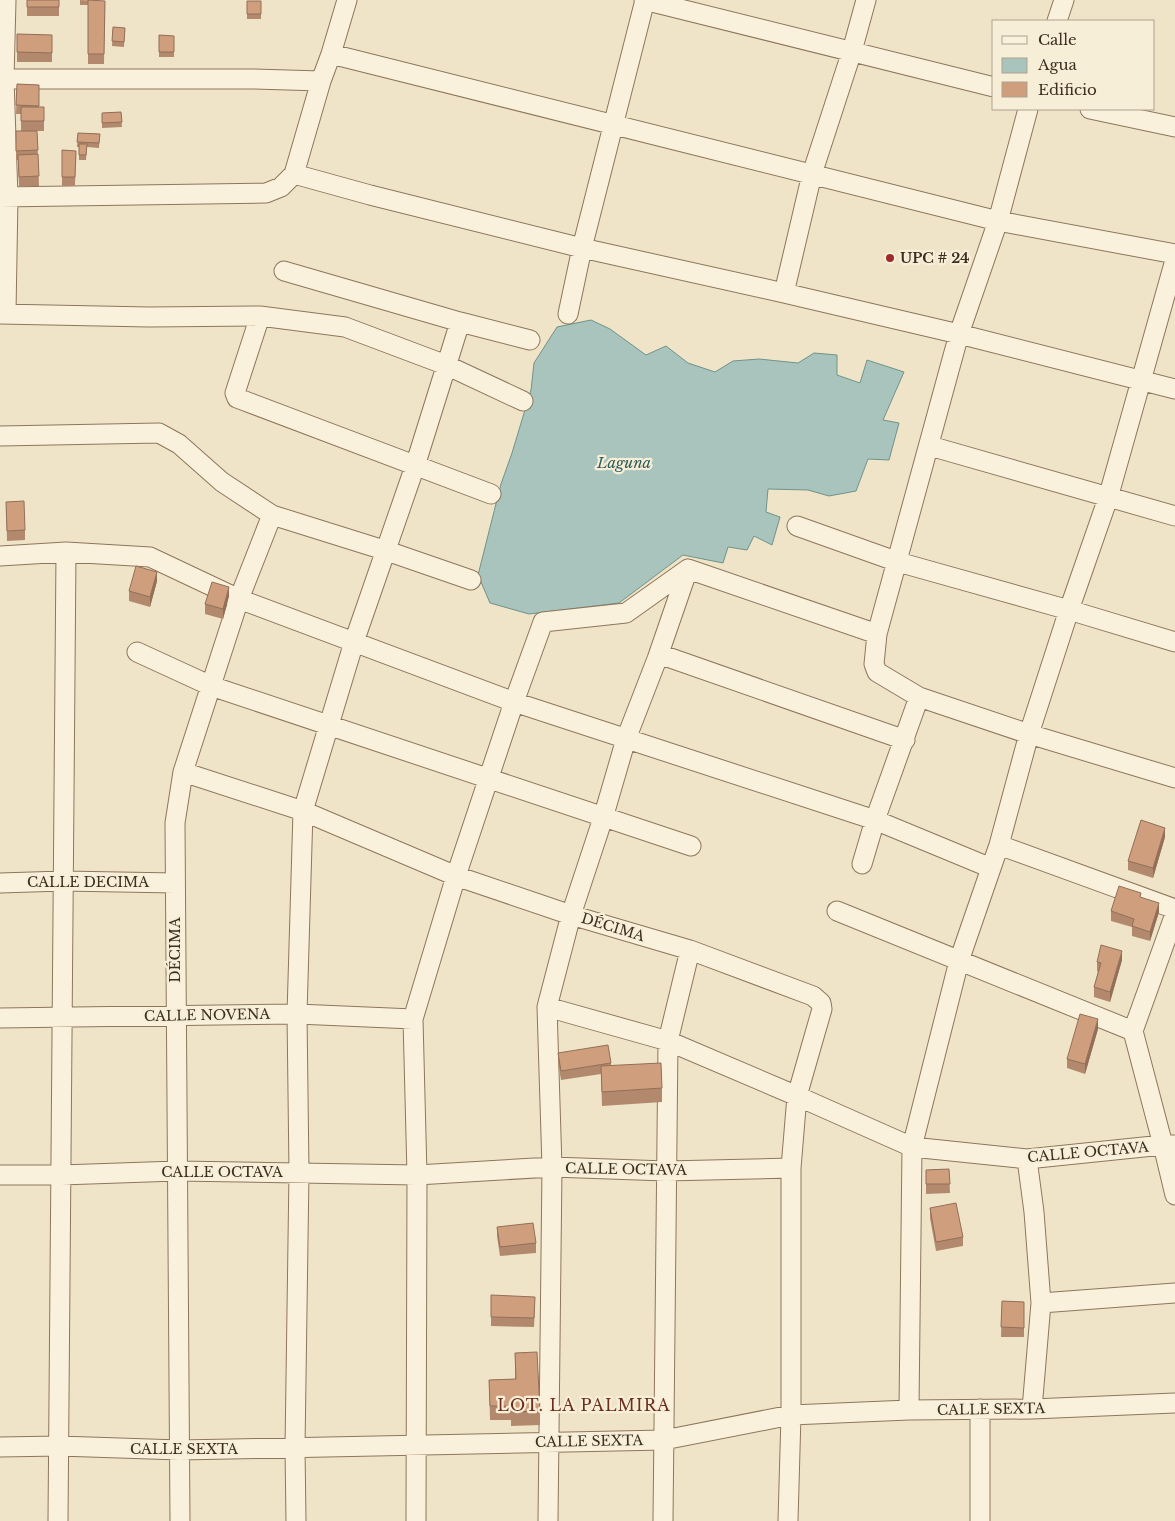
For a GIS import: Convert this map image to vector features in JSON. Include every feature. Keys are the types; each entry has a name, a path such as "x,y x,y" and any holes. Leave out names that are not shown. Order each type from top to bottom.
{"street":[{"path":"6,0 2,79 3,314 149,317 260,316 345,327 446,365 523,401"},
{"path":"4,197 266,192 281,187 294,174 347,0"},
{"path":"568,314 582,248 645,0 992,87"},
{"path":"784,293 812,174 852,52 866,0"},
{"path":"1056,20 1064,0"},
{"path":"331,54 998,221 1175,254"},
{"path":"2,79 252,78 321,81"},
{"path":"1028,110 998,221 959,334 930,446 877,634 874,664 877,672 919,697 1029,734 1175,778"},
{"path":"1095,110 1175,126"},
{"path":"294,174 582,248 959,334 1175,390"},
{"path":"909,1410 912,1147 959,962 999,845 1029,734 1108,498 1175,260"},
{"path":"284,271 460,322 530,340"},
{"path":"260,316 235,392 236,398 491,494"},
{"path":"296,1521 299,1172 297,1014 303,811 354,642 415,466 460,322"},
{"path":"0,436 158,433 179,444 222,482 272,514 387,550 471,580"},
{"path":"930,446 1175,516"},
{"name":"DÉCIMA","path":"180,1521 175,823 183,772 239,599 272,514"},
{"path":"797,526 898,562 1175,642"},
{"path":"58,1521 66,552"},
{"path":"0,556 66,552 150,557 239,599 514,702 875,820 991,868"},
{"path":"688,569 877,634"},
{"path":"548,1521 552,1167 547,1007 571,915 603,818 626,739 659,654 688,569"},
{"path":"416,1521 417,1175 414,1019 456,876 514,702 543,622 626,614 688,569"},
{"path":"137,652 212,686 691,846"},
{"path":"659,654 905,740"},
{"path":"862,864 875,820 919,697"},
{"name":"DÉCIMA","path":"183,772 303,811 456,876 571,915 690,950 813,996 821,1003 822,1009 797,1096"},
{"path":"999,845 1175,909"},
{"name":"CALLE DECIMA","path":"0,883 63,881 175,883"},
{"path":"837,912 1132,1032"},
{"path":"1175,914 1132,1032 1169,1145 1175,1195"},
{"path":"663,1521 668,1041 690,950"},
{"path":"547,1007 668,1041 797,1096 791,1168 791,1415 788,1521"},
{"name":"CALLE NOVENA","path":"0,1018 297,1014 414,1019"},
{"name":"CALLE OCTAVA","path":"797,1096 912,1147 1028,1159 1169,1145"},
{"path":"1028,1159 1041,1303 1032,1409"},
{"name":"CALLE OCTAVA","path":"0,1175 177,1171 417,1175 552,1167 666,1171 791,1168"},
{"path":"1041,1303 1175,1293"},
{"name":"CALLE SEXTA","path":"0,1447 59,1446 180,1450 664,1440 791,1415 909,1410 1032,1409 1175,1403"},
{"path":"980,1409 980,1521"}],"water":[{"name":"Laguna","path":"591,320 610,329 646,355 666,346 688,363 715,372 733,361 759,359 798,363 814,353 837,355 837,375 860,383 867,360 904,372 883,420 899,423 889,460 868,459 856,491 829,496 808,490 768,489 766,512 780,517 772,545 754,536 747,550 728,547 723,563 683,555 619,603 529,614 490,603 478,575 501,484 531,390 534,363 557,327"}],"building":[{"path":"27,0 59,0 59,7 27,7"},
{"path":"88,0 105,1 104,54 88,54"},
{"path":"247,1 261,1 261,14 247,14"},
{"path":"113,27 125,28 124,42 112,41"},
{"path":"17,34 52,35 52,53 17,52"},
{"path":"159,35 174,36 174,52 159,52"},
{"path":"17,84 39,85 39,106 16,105"},
{"path":"21,107 44,107 44,121 21,121"},
{"path":"121,112 122,122 102,123 102,113"},
{"path":"16,131 37,131 38,150 16,151"},
{"path":"78,133 100,134 99,143 77,142"},
{"path":"79,144 87,144 86,155 79,155"},
{"path":"62,150 76,151 75,177 62,177"},
{"path":"38,154 39,176 19,177 18,155"},
{"path":"24,501 25,530 7,531 6,502"},
{"path":"136,566 157,572 150,597 129,591"},
{"path":"212,582 229,587 223,609 205,604"},
{"path":"1141,820 1165,828 1153,868 1128,861"},
{"path":"1119,886 1141,893 1140,897 1159,903 1150,932 1132,926 1134,919 1111,911"},
{"path":"1101,945 1122,951 1110,992 1094,987 1101,963 1097,962"},
{"path":"1080,1014 1098,1019 1085,1064 1067,1059"},
{"path":"608,1045 611,1063 561,1071 558,1053"},
{"path":"661,1063 662,1088 602,1092 601,1066"},
{"path":"949,1169 950,1184 926,1184 926,1170"},
{"path":"956,1203 963,1237 936,1242 930,1208"},
{"path":"533,1223 536,1243 500,1247 497,1227"},
{"path":"491,1295 535,1297 534,1318 491,1317"},
{"path":"1002,1301 1024,1302 1024,1328 1001,1327"},
{"path":"537,1352 540,1411 511,1412 511,1406 490,1406 489,1380 516,1379 515,1353"}],"place":[{"name":"UPC # 24","path":"890,258"}],"district":[{"name":"LOT. LA PALMIRA","path":"584,1405"}]}
